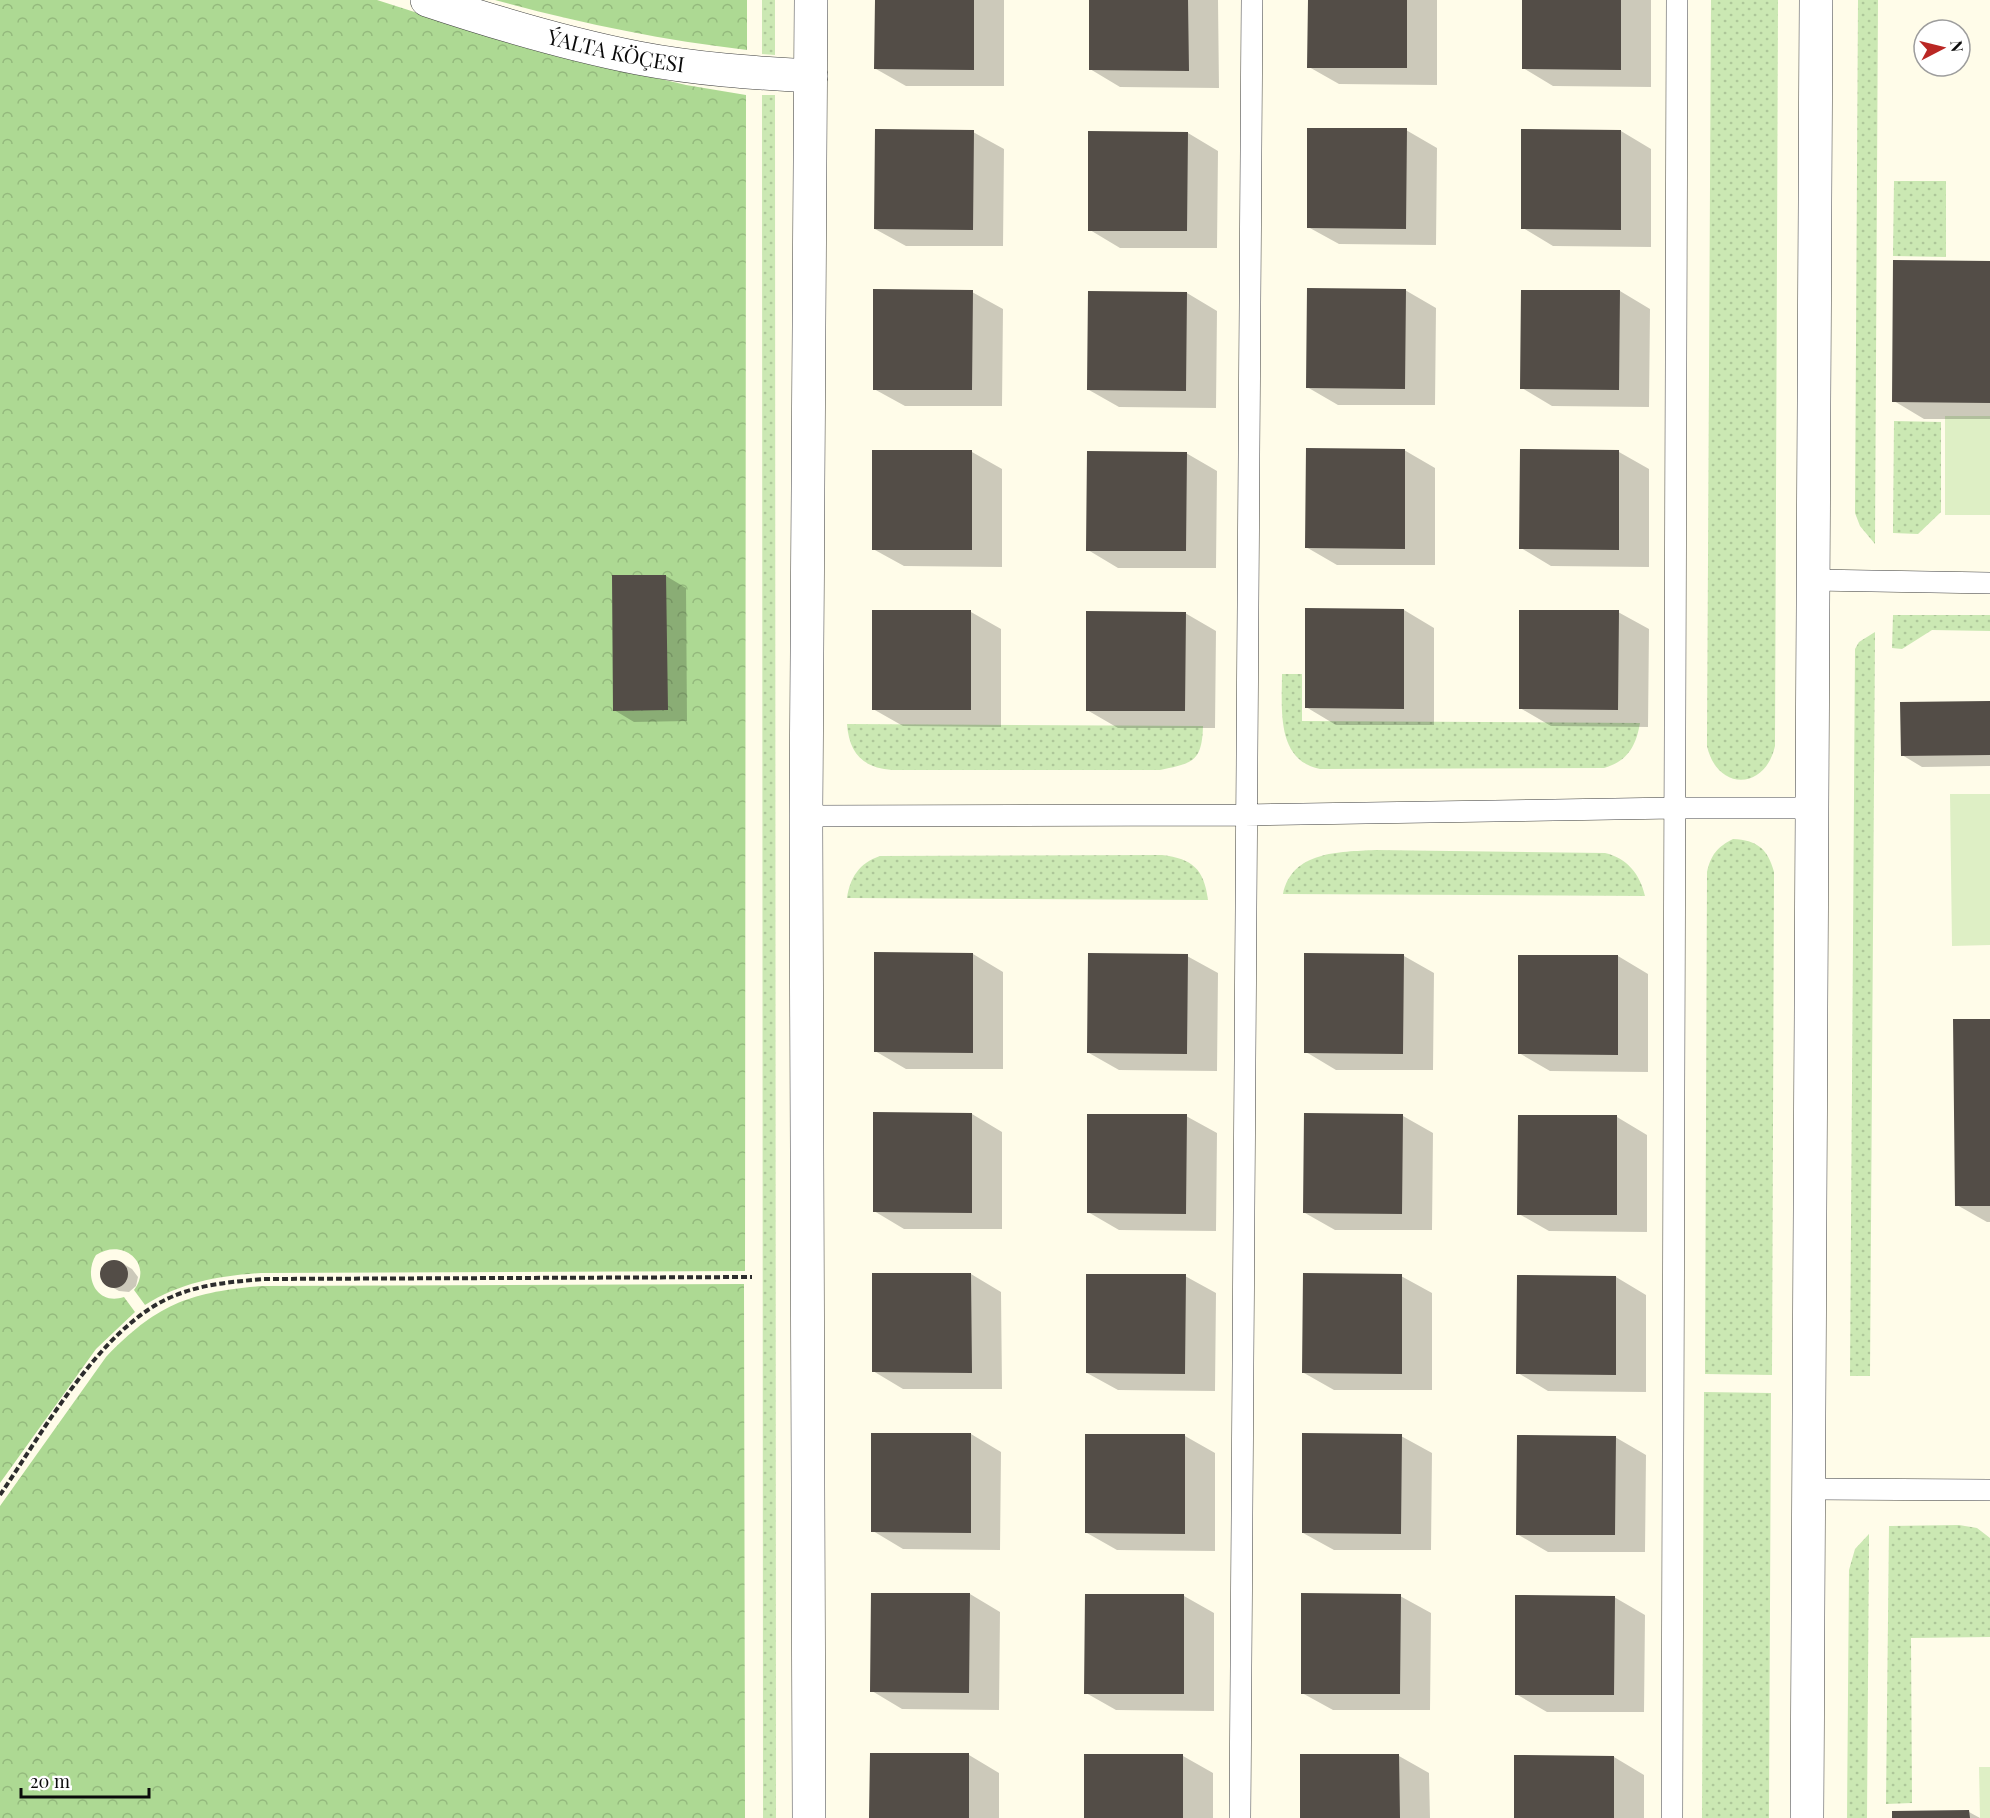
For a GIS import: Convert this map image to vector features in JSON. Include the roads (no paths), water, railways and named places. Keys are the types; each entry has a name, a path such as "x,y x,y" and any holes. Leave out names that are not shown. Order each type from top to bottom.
{"street":[{"name":"ÝALTA KÖÇESI","path":"427,0 559,40 640,58 755,73 811,76"},
{"path":"809,1818 806,816 811,0"},
{"path":"1807,1818 1816,0"}],"lane":[{"path":"1240,1818 1252,0"},
{"path":"1672,1818 1677,0"},
{"path":"1814,580 1990,583"},
{"path":"806,816 1245,815 1812,808"},
{"path":"1809,1489 1990,1490"}]}
